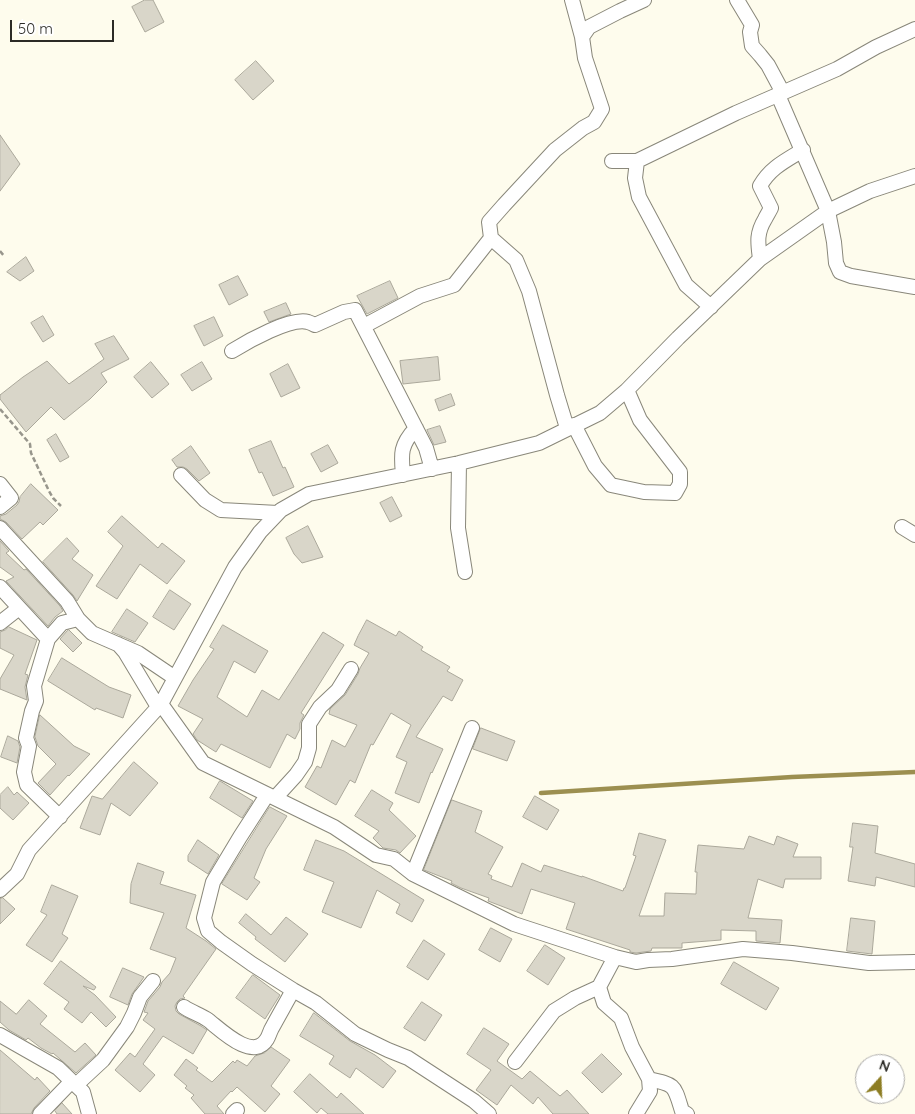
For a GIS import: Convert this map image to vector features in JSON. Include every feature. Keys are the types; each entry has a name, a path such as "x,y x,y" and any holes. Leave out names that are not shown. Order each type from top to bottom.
{"street":[{"path":"572,0 582,37 585,58 602,109 594,122 583,128 555,150 489,222 491,238 516,260 529,291 557,395 570,427 595,466 611,485 644,492 675,493 680,484 680,472 640,420 628,390"},
{"path":"582,37 589,27 644,0"},
{"path":"736,0 752,25 750,32 752,46 768,65 828,211 836,263 840,272 850,276 915,287"},
{"path":"612,161 637,161 736,113 837,69 876,47 915,29"},
{"path":"760,259 757,237 764,219 771,208 760,186 771,170 803,150"},
{"path":"637,161 636,178 639,197 686,285 711,307"},
{"path":"0,890 17,874 30,850 159,705 235,567 260,532 281,510 309,494 432,469 539,443 600,413 628,390 678,338 760,259 828,211 870,191 915,176"},
{"path":"364,326 420,296 454,285 491,238"},
{"path":"232,351 253,338 286,324 307,321 315,325 344,312 356,310 426,448 432,469"},
{"path":"402,475 401,451 408,436 416,428"},
{"path":"459,463 458,528 464,572"},
{"path":"182,475 205,500 221,510 278,513"},
{"path":"0,484 11,498 0,507"},
{"path":"902,527 915,535"},
{"path":"0,528 67,601 78,619 92,632 138,653 175,678"},
{"path":"0,587 48,639"},
{"path":"0,623 19,608"},
{"path":"60,817 27,786 24,772 29,746 26,738 36,701 34,686 48,639 62,623 78,619"},
{"path":"116,642 125,652 159,705 203,763 334,827 376,855 394,859 413,874 514,924 636,962 743,949 869,963 915,962"},
{"path":"351,669 338,690 320,706 309,724 309,748 305,762 296,775 271,796 240,838 213,882 204,918 208,931 221,942 292,990 316,1004 355,1034 422,1066 474,1101 489,1114"},
{"path":"413,874 472,728"},
{"path":"515,1062 554,1011 575,998 599,987 615,957"},
{"path":"40,1114 102,1060 127,1027 140,997 152,981"},
{"path":"599,987 604,1003 621,1018 632,1048 649,1079 650,1092 636,1114"},
{"path":"184,1007 207,1020 239,1043 253,1047 261,1045 267,1040 292,990"},
{"path":"0,1035 58,1068 83,1092 89,1114"},
{"path":"649,1079 669,1083 675,1090 682,1111 687,1114"}],"path":[{"path":"0,251 4,256"},
{"path":"0,409 30,444 31,453 49,491 61,506"}],"building":[{"path":"145,0 153,0 164,22 145,32 132,7"},
{"path":"256,61 274,81 253,100 235,80"},
{"path":"0,135 20,164 0,191"},
{"path":"26,257 34,271 20,281 7,272"},
{"path":"238,276 248,295 229,305 219,285"},
{"path":"390,281 398,298 367,314 357,296"},
{"path":"286,303 291,314 269,322 264,312"},
{"path":"43,316 54,335 43,342 31,323"},
{"path":"214,317 223,336 204,346 194,326"},
{"path":"114,336 129,359 101,373 107,382 64,420 51,407 26,432 0,399 0,395 47,361 69,384 104,359 95,344"},
{"path":"438,357 440,380 403,384 400,361"},
{"path":"151,362 169,384 152,398 134,377"},
{"path":"202,362 212,379 192,391 181,375"},
{"path":"288,364 300,388 281,397 270,374"},
{"path":"451,394 455,405 439,411 435,400"},
{"path":"440,426 446,442 434,445 427,430"},
{"path":"56,434 69,457 60,462 47,440"},
{"path":"271,441 294,487 273,496 262,472 259,473 249,450"},
{"path":"328,445 338,463 321,472 311,454"},
{"path":"191,446 210,473 199,481 187,469 177,467 172,460"},
{"path":"31,484 58,510 43,525 40,522 22,539 6,522 0,519 0,516 6,514 17,505 20,497"},
{"path":"392,497 402,516 390,522 380,503"},
{"path":"122,516 158,548 162,543 185,561 167,584 140,564 117,599 96,586 123,546 108,532"},
{"path":"308,526 323,557 302,563 294,554 286,538"},
{"path":"67,538 79,551 72,559 93,575 77,601 43,562"},
{"path":"0,541 9,551 6,553 24,570 26,569 63,611 48,626 6,581 14,577 0,567"},
{"path":"170,590 191,604 174,630 153,617"},
{"path":"127,609 148,623 135,642 112,632"},
{"path":"367,620 396,636 399,631 423,647 421,650 450,667 447,671 463,680 452,701 443,696 416,737 443,749 431,772 419,803 395,793 407,762 396,757 411,725 391,713 373,745 371,744 355,783 350,780 336,805 305,787 317,766 321,768 332,740 345,747 357,725 329,714 330,709 345,695 369,653 354,645"},
{"path":"223,625 268,651 255,673 234,661 217,697 247,717 262,690 279,700 323,632 344,645 301,713 304,715 295,739 287,734 270,768 221,744 216,752 197,740 193,734 203,719 178,706 214,649 210,647"},
{"path":"9,627 37,640 25,674 28,675 25,687 27,700 0,689 0,679 14,655 0,648 0,632"},
{"path":"69,630 82,643 73,652 60,639"},
{"path":"62,658 109,687 131,695 123,718 96,708 95,710 48,681"},
{"path":"40,715 74,746 90,754 50,795 38,783 56,764 38,746 35,737"},
{"path":"481,728 515,741 507,761 473,749"},
{"path":"8,736 18,741 20,747 17,763 1,757"},
{"path":"134,762 158,783 130,816 111,803 100,835 80,828 92,796 102,799"},
{"path":"220,781 253,801 242,818 210,798"},
{"path":"8,787 14,795 17,792 29,803 13,820 0,808 0,795"},
{"path":"372,790 393,803 389,810 416,836 400,853 396,850 383,848 373,838 379,831 355,816"},
{"path":"535,796 559,810 547,830 523,817"},
{"path":"452,800 482,811 475,832 503,847 488,874 492,876 491,879 512,887 522,863 541,872 544,865 623,891 636,856 633,855 639,833 666,840 639,916 664,916 665,893 696,894 697,872 695,872 698,845 744,849 749,836 774,845 777,836 798,844 793,857 821,857 821,879 785,879 783,888 758,879 748,918 782,920 780,943 756,941 756,931 721,930 721,940 682,943 682,948 652,948 651,951 630,952 630,950 566,929 575,903 531,889 522,914 488,901 489,898 461,888 451,883 452,881 424,870"},
{"path":"270,807 287,816 266,849 254,878 260,882 247,900 222,884"},
{"path":"853,823 878,826 875,853 915,864 915,887 876,877 875,886 848,881 853,847 850,847"},
{"path":"198,840 219,855 208,874 188,861 188,856"},
{"path":"316,840 344,851 424,900 412,922 396,913 400,904 377,890 361,928 322,912 334,882 304,870"},
{"path":"138,863 164,872 160,884 196,895 186,928 216,949 183,996 185,998 180,999 175,1006 179,1014 207,1030 193,1054 163,1036 143,1064 155,1075 140,1092 115,1070 130,1053 135,1057 155,1029 143,1020 148,1013 144,1012 148,1001 170,973 176,958 150,949 164,913 130,903 131,884"},
{"path":"52,885 78,896 62,934 68,938 52,962 26,945 47,915 41,912"},
{"path":"3,898 15,909 0,924 0,899"},
{"path":"246,914 271,935 286,917 308,934 285,962 255,939 256,937 239,923"},
{"path":"851,918 875,921 872,954 847,951"},
{"path":"491,928 512,939 500,962 479,950"},
{"path":"424,940 445,954 428,980 407,967"},
{"path":"545,945 565,958 548,985 527,971"},
{"path":"61,961 96,987 94,990 83,986 95,995 116,1017 106,1027 91,1012 82,1023 64,1009 69,1002 44,984"},
{"path":"734,962 779,988 766,1010 721,984"},
{"path":"123,968 144,977 132,994 128,1005 110,997"},
{"path":"253,975 280,995 265,1019 236,998"},
{"path":"29,1000 47,1016 40,1024 75,1052 85,1043 96,1055 76,1073 53,1053 41,1048 28,1038 26,1040 0,1022 0,1001 16,1014"},
{"path":"422,1002 442,1015 425,1041 404,1028"},
{"path":"314,1013 350,1041 375,1055 396,1071 383,1088 356,1068 350,1078 329,1064 334,1056 300,1036"},
{"path":"484,1028 509,1044 497,1061 522,1079 530,1071 560,1096 567,1090 589,1114 553,1114 538,1097 533,1104 511,1085 497,1105 476,1090 491,1070 467,1054"},
{"path":"271,1047 290,1060 271,1086 280,1094 265,1112 237,1087 217,1106 224,1114 205,1114 191,1098 194,1095 185,1088 187,1086 174,1075 186,1059 198,1068 196,1070 212,1082 233,1061 235,1063 237,1060 247,1066 255,1056 264,1053"},
{"path":"0,1050 35,1080 37,1077 50,1091 34,1108 31,1114 0,1114"},
{"path":"602,1054 622,1074 602,1093 582,1073"},
{"path":"310,1074 337,1098 341,1093 364,1114 328,1114 321,1108 317,1113 294,1092"},
{"path":"62,1103 72,1114 57,1114 55,1111"}],"waterway":[{"path":"541,793 792,777 915,772"}]}
